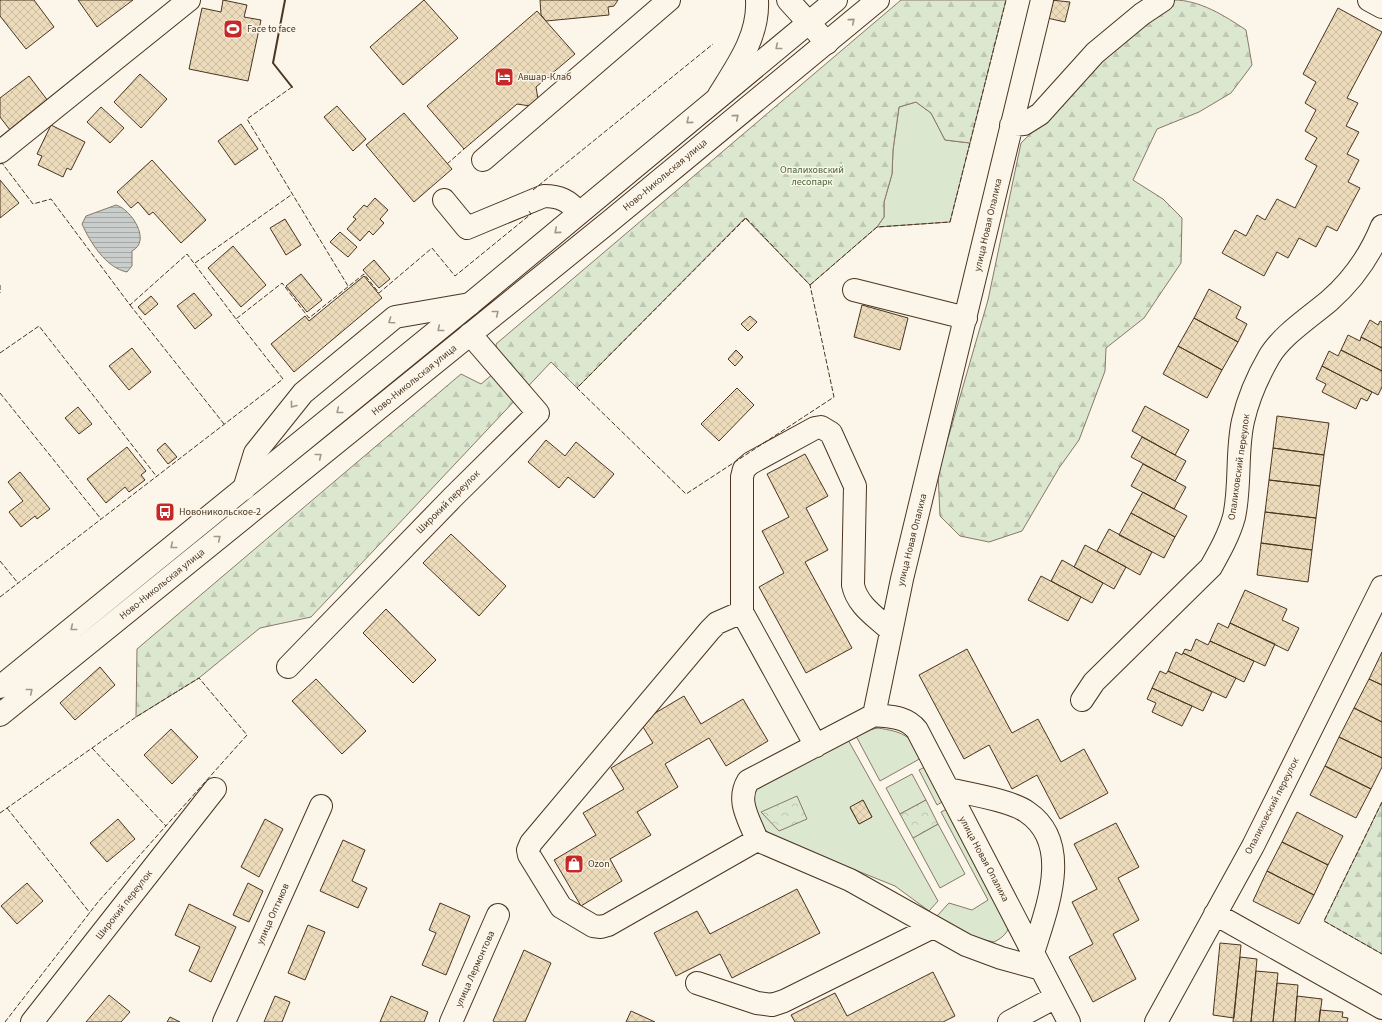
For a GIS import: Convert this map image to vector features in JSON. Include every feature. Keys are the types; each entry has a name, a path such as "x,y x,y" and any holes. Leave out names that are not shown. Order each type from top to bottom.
{"street":[{"path":"0,152 189,0"},
{"path":"484,160 669,0"},
{"path":"719,96 746,53 754,32 758,10 758,0"},
{"path":"788,0 827,43"},
{"path":"0,688 470,304 578,212 836,0"},
{"name":"Ново-Никольская улица","path":"0,716 878,0"},
{"name":"улица Новая Опалиха","path":"1042,0 890,630 874,715 901,718 911,723 917,730 1069,1022"},
{"path":"1011,125 1024,124 1040,114 1095,53 1142,14 1163,0"},
{"path":"1369,0 1382,7"},
{"path":"444,200 468,228 544,196 562,198 571,204 578,212"},
{"name":"Опалиховский переулок","path":"1082,700 1094,682 1212,567 1224,545 1234,517 1243,422 1252,394 1270,355 1293,330 1329,301 1356,275 1373,249 1382,226"},
{"path":"854,290 966,318"},
{"path":"244,489 255,453 303,393 395,317 470,304"},
{"name":"Широкий переулок","path":"288,667 453,497 538,413 470,334"},
{"path":"816,746 742,612 742,477 744,469 751,463 815,428 821,427 831,433 855,486 853,585 855,596 890,630"},
{"name":"Опалиховский переулок","path":"1156,1022 1253,846 1382,587"},
{"path":"742,612 720,621 710,630 530,843 528,850 529,855 561,907 593,926 601,927 608,925 757,840"},
{"path":"874,715 748,781 743,790 742,800 757,840 850,880 966,945 1001,958 1037,961 1054,868 1051,845 1041,824 1026,811 1006,803 948,789"},
{"name":"Широкий переулок","path":"32,1022 215,789"},
{"name":"улица Оптиков","path":"224,1022 321,806"},
{"path":"1215,914 1382,1008"},
{"name":"улица Лермонтова","path":"451,1022 498,915"},
{"path":"697,983 757,1004 772,1005 784,1001 933,927"},
{"path":"1009,1022 1056,997"}],"green space":[{"name":"Опалиховский лесопарк","path":"901,0 1006,0 970,143 945,140 931,113 916,102 899,107 893,150 892,174 884,202 884,217 877,227 810,285 745,218 577,388 551,362 311,617 260,628 199,678 136,717 137,649 461,374 481,384 500,368 496,344"},
{"path":"1174,0 1203,6 1230,19 1246,30 1252,65 1231,93 1199,112 1157,129 1133,180 1163,199 1182,218 1181,263 1144,318 1106,348 1105,371 1079,440 1059,468 1022,531 989,542 960,536 940,516 938,473 988,300 1021,143 1049,116 1103,58"},
{"path":"916,102 931,113 945,140 970,143 950,222 877,227 884,217 884,202 892,174 893,150 899,107"},
{"path":"878,728 900,733 910,739 923,757 880,781 856,736 865,731"},
{"path":"847,738 938,901 929,911 895,886 771,836 759,823 752,801 759,783","holes":["863,800 872,817 859,824 850,808"]},
{"path":"929,765 947,799 937,805 919,770"},
{"path":"912,774 926,800 900,814 886,788"},
{"path":"797,796 807,819 779,831 761,812"},
{"path":"926,800 938,824 913,838 900,814"},
{"path":"1382,802 1382,954 1324,921"},
{"path":"951,807 1011,922 1005,934 994,942 971,937 937,916 949,903 972,910 988,900 941,812"},
{"path":"938,824 965,874 940,888 913,838"}],"shaded area":[{"path":"116,205 128,212 140,233 138,246 132,251 132,266 127,272 119,270 106,260 89,239 82,224 86,216"}],"building":[{"path":"0,0 34,0 54,27 26,49 0,16"},
{"path":"78,0 133,0 97,27"},
{"path":"223,0 247,5 244,17 261,20 248,81 189,69 202,8 221,12"},
{"path":"424,0 458,38 403,85 370,47"},
{"path":"540,0 618,0 614,6 608,7 609,15 546,21 541,15"},
{"path":"1051,0 1070,2 1065,22 1047,18"},
{"path":"1338,8 1382,32 1347,98 1358,103 1346,126 1359,132 1347,154 1359,160 1348,182 1360,188 1337,231 1327,226 1316,247 1299,238 1288,258 1277,252 1264,276 1222,253 1235,230 1246,236 1257,215 1265,220 1277,199 1295,208 1317,166 1305,159 1317,138 1305,131 1316,110 1305,103 1316,82 1303,74"},
{"name":"Авшар-Клаб","path":"537,11 575,54 536,87 538,99 530,106 517,104 464,149 427,106"},
{"path":"140,74 167,99 141,128 114,102"},
{"path":"29,76 48,101 10,130 0,117 0,98"},
{"path":"337,106 366,139 353,151 324,117"},
{"path":"101,107 124,128 110,143 87,122"},
{"path":"404,113 452,169 414,202 366,145"},
{"path":"241,124 258,149 235,165 218,141"},
{"path":"51,125 85,142 71,170 67,168 63,177 38,165 42,156 37,154"},
{"path":"152,160 206,220 181,243 153,212 149,215 138,202 131,208 117,192"},
{"path":"0,180 19,203 0,218"},
{"path":"375,198 388,210 380,219 384,223 373,235 369,231 360,241 347,229 356,219 353,217 364,205 367,207"},
{"path":"285,219 301,245 286,255 270,228"},
{"path":"340,232 357,247 348,257 330,242"},
{"path":"233,246 266,285 241,307 208,268"},
{"path":"374,260 390,279 379,288 363,270"},
{"path":"301,274 322,300 307,312 286,286"},
{"path":"364,276 382,298 294,372 271,344 305,316 309,321"},
{"path":"1209,289 1241,307 1236,318 1247,324 1238,342 1194,318"},
{"path":"194,293 212,315 195,329 177,306"},
{"path":"151,296 158,304 145,315 138,307"},
{"path":"862,305 908,318 900,350 854,337"},
{"path":"750,316 757,322 748,331 741,324"},
{"path":"1194,318 1238,342 1222,370 1178,346"},
{"path":"1370,320 1378,325 1380,321 1382,322 1382,348 1361,337"},
{"path":"1348,335 1360,341 1361,337 1382,348 1382,371 1341,350"},
{"path":"1178,346 1222,370 1207,398 1163,374"},
{"path":"132,348 151,372 129,390 109,366"},
{"path":"736,350 743,357 735,366 728,359"},
{"path":"1341,350 1382,371 1382,387 1378,395 1322,366 1329,351 1338,356"},
{"path":"1322,366 1372,392 1367,401 1361,398 1356,409 1322,392 1326,384 1316,379"},
{"path":"737,388 754,405 719,441 701,424"},
{"path":"1145,406 1189,430 1175,455 1132,431"},
{"path":"78,407 92,424 79,434 65,418"},
{"path":"1277,416 1329,423 1324,455 1273,448"},
{"path":"1142,437 1186,461 1175,481 1131,457"},
{"path":"546,440 565,456 576,442 614,474 594,498 568,477 559,488 528,462"},
{"path":"165,443 177,457 168,464 157,450"},
{"path":"127,447 146,471 141,475 145,480 129,492 125,487 106,503 87,479"},
{"path":"1273,448 1324,455 1320,486 1269,480"},
{"path":"805,454 828,496 806,508 828,550 805,562 852,648 806,673 759,587 784,573 762,531 789,517 767,474"},
{"path":"1143,464 1186,487 1174,509 1131,486"},
{"path":"20,472 50,509 37,519 35,516 21,527 9,512 23,501 8,482"},
{"path":"1269,480 1320,486 1316,518 1265,512"},
{"path":"1143,492 1187,516 1175,537 1131,513"},
{"path":"1265,512 1316,518 1312,550 1261,543"},
{"path":"1131,513 1175,537 1164,558 1119,535"},
{"path":"1109,529 1152,552 1140,575 1097,551"},
{"path":"451,534 506,586 479,616 423,563"},
{"path":"1261,543 1312,550 1308,582 1257,575"},
{"path":"1085,545 1126,567 1114,589 1074,567"},
{"path":"1062,560 1103,583 1092,603 1051,581"},
{"path":"1041,576 1081,597 1068,621 1028,600"},
{"path":"1245,590 1287,609 1282,620 1299,628 1288,651 1230,623"},
{"path":"386,609 436,660 413,683 363,633"},
{"path":"1218,623 1228,628 1230,623 1275,644 1265,666 1210,641"},
{"path":"1196,639 1208,645 1210,641 1254,661 1244,682 1183,653 1185,649 1191,651"},
{"path":"967,649 1012,733 1038,719 1061,762 1084,749 1108,793 1060,819 1037,775 1012,789 989,745 964,759 919,675"},
{"path":"1176,652 1182,655 1183,653 1236,678 1226,698 1168,671"},
{"path":"1382,652 1382,685 1369,679"},
{"path":"100,667 115,685 75,720 60,703"},
{"path":"1160,671 1166,674 1168,671 1212,692 1203,711 1152,688"},
{"path":"316,679 366,731 342,754 292,701"},
{"path":"1369,679 1382,685 1382,722 1354,708"},
{"path":"1152,688 1192,706 1182,726 1152,712 1156,703 1147,699"},
{"path":"684,696 701,724 743,699 768,741 726,766 709,738 665,764 678,787 637,812 651,835 610,859 622,881 581,906 554,860 596,835 583,813 624,789 611,768 653,743 640,722"},
{"path":"1354,708 1382,722 1382,758 1339,737"},
{"path":"171,729 198,757 172,784 144,755"},
{"path":"1339,737 1382,758 1382,767 1371,789 1325,766"},
{"path":"1325,766 1371,789 1356,818 1310,795"},
{"path":"863,800 872,817 859,824 850,807"},
{"path":"1297,812 1343,836 1328,865 1282,842"},
{"path":"118,819 135,839 107,862 90,843"},
{"path":"265,819 283,829 259,877 241,867"},
{"path":"1116,823 1139,867 1118,878 1139,920 1113,934 1136,979 1093,1002 1069,957 1093,944 1072,902 1097,889 1074,844"},
{"path":"343,840 365,850 352,881 367,888 358,908 320,891"},
{"path":"1282,842 1328,865 1314,895 1267,871"},
{"path":"1267,871 1314,895 1299,924 1253,901"},
{"path":"27,883 43,901 17,924 1,906"},
{"path":"248,883 263,891 249,922 233,915"},
{"path":"797,889 820,933 732,978 720,954 676,976 654,933 697,911 710,934"},
{"path":"440,903 470,916 446,975 422,965 436,933 429,930"},
{"path":"189,904 236,927 211,982 189,971 200,947 175,935"},
{"path":"308,925 325,932 305,980 288,973"},
{"path":"1220,943 1241,945 1234,1018 1213,1015"},
{"path":"524,950 551,963 525,1022 495,1022 493,1021"},
{"path":"1240,957 1257,959 1251,1022 1233,1022"},
{"path":"1256,971 1278,973 1273,1022 1251,1022"},
{"path":"933,972 955,1016 943,1022 795,1022 791,1015 835,993 847,1016"},
{"path":"1277,983 1298,985 1295,1022 1273,1022"},
{"path":"109,995 130,1012 121,1022 86,1022"},
{"path":"275,996 290,1002 282,1022 264,1022"},
{"path":"391,996 428,1012 424,1022 380,1022"},
{"path":"1297,996 1322,999 1319,1022 1295,1022"},
{"path":"1320,1010 1343,1012 1342,1017 1348,1018 1347,1022 1319,1022"},
{"path":"631,1011 655,1022 626,1022"},
{"path":"170,1017 180,1022 167,1022"}],"fence":[{"path":"810,285 877,227 950,222 1006,0"},
{"path":"533,190 713,44"},
{"path":"292,87 247,119 348,286"},
{"path":"447,164 464,149"},
{"path":"0,164 2,163 33,204 51,199 130,305 187,254 236,319"},
{"path":"195,263 291,195"},
{"path":"0,597 283,379 236,319 282,283 309,318 364,274 379,293 432,248 455,276 531,214 529,211"},
{"path":"746,218 810,285 834,397 686,494 577,388 746,218"},
{"path":"0,285 0,293"},
{"path":"130,305 224,424"},
{"path":"0,353 39,326 157,477"},
{"path":"0,393 101,519"},
{"path":"0,561 18,583"},
{"path":"0,813 136,717 199,678 247,735 98,902 5,1022"},
{"path":"92,748 166,826"},
{"path":"1382,802 1324,921 1382,954"},
{"path":"7,808 90,913"}],"wall":[{"path":"285,0 273,63 292,87"}],"place":[{"name":"Face to face","path":"233,29"},
{"name":"Авшар-Клаб","path":"504,77"},
{"name":"Новоникольское-2","path":"165,512"},
{"name":"Ozon","path":"574,864"}]}
